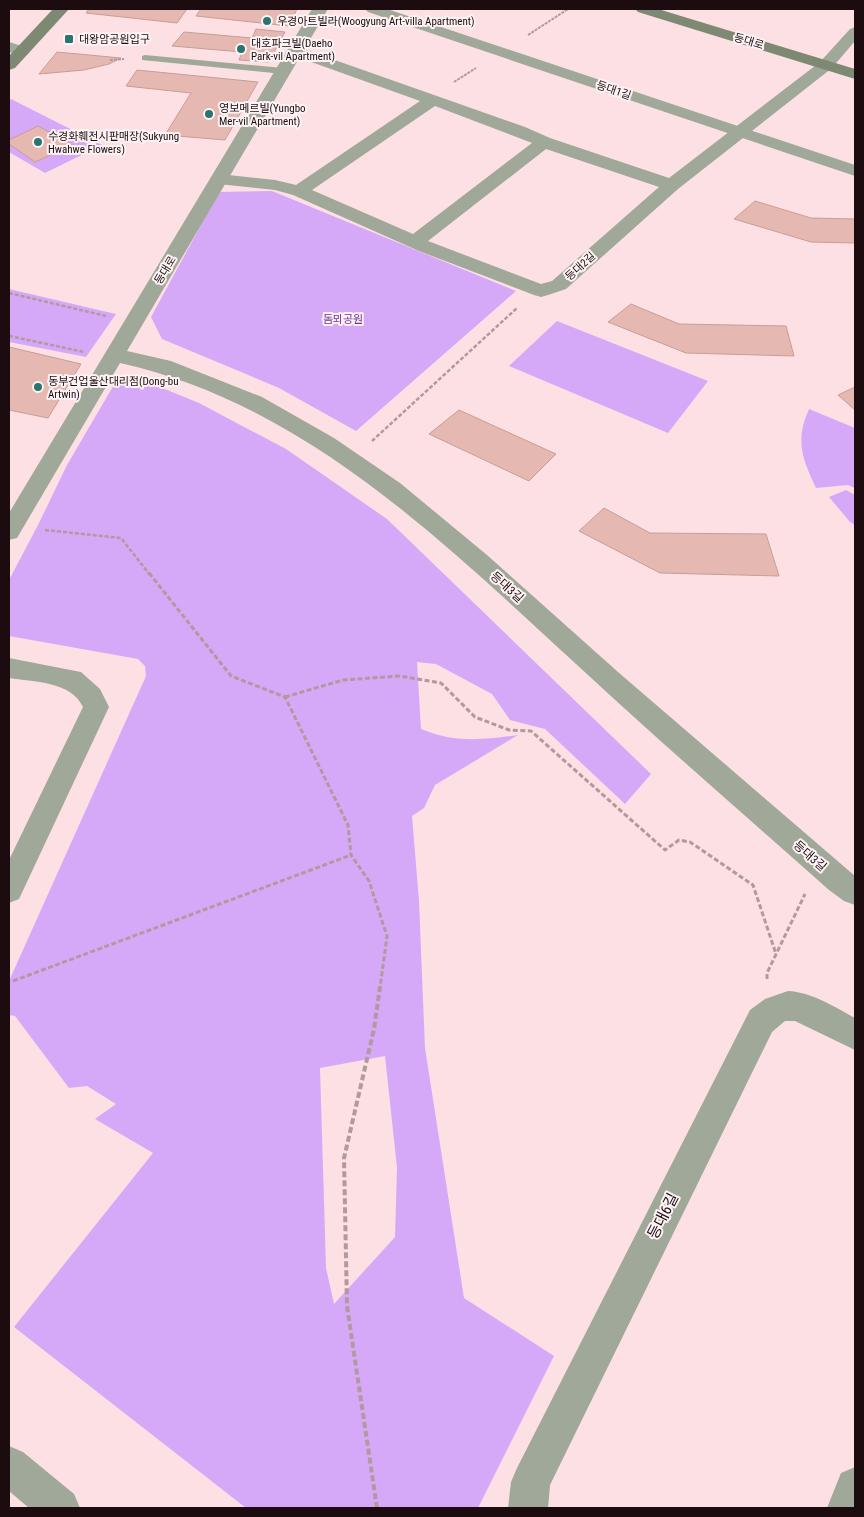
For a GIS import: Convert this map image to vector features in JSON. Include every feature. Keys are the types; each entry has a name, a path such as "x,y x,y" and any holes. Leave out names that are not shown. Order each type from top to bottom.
{"main road":[{"path":"9,65 15,49 61,9"},
{"name":"등대로","path":"643,9 855,74"}],"street":[{"name":"등대로","path":"10,529 16,508 114,356 320,9"},
{"name":"등대1길","path":"372,9 855,171"},
{"name":"등대2길","path":"538,289 542,291 559,285 672,185 826,65 855,32"},
{"path":"295,51 519,131 544,142 672,185"},
{"path":"300,191 433,100"},
{"path":"415,242 544,142"},
{"path":"219,179 275,185 300,191 415,242 538,289"},
{"name":"등대3길","path":"114,356 164,366 254,402 326,443 392,489 478,561 608,680 819,864 855,892"},
{"path":"9,668 72,679 91,696 96,707 9,890"},
{"path":"770,1012 789,1006 814,1013 855,1035"},
{"name":"등대6길","path":"528,1508 526,1506 531,1482 761,1021 770,1012"},
{"path":"9,1466 60,1508"},
{"path":"847,1508 855,1487"}],"lane":[{"path":"145,58 283,71"}],"path":[{"path":"351,460 538,289"},
{"path":"9,293 134,322"},
{"path":"9,336 114,356"},
{"path":"10,529 121,538 231,676 285,697 343,680 400,676 441,683 475,717 509,730 531,731 665,850 679,840 690,842 753,885 776,954"},
{"path":"285,697 348,825 351,855 370,881 387,936 374,1029 344,1158 347,1306 377,1508"},
{"path":"13,981 351,855"},
{"path":"770,1012 767,973 819,864"}],"green space":[{"path":"11,99 102,145 45,173 9,152 9,101"},
{"name":"돔뫼공원","path":"272,191 516,291 356,431 279,388 162,339 151,317 219,192"},
{"path":"9,289 116,314 86,357 9,342"},
{"path":"557,321 708,381 668,433 509,366"},
{"path":"133,376 199,403 286,449 387,519 651,774 625,804 545,729 510,720 492,694 436,664 417,662 421,729 445,737 469,739 518,735 435,785 424,808 412,816 419,901 425,1048 464,1298 554,1356 478,1508 246,1508 14,1327 153,1153 95,1119 116,1104 87,1086 69,1088 15,1016 9,1015 9,981 146,676 145,666 138,659 9,636 9,580 67,465 115,383","holes":["385,1056 397,1168 395,1237 334,1304 326,1268 320,1068"]},
{"path":"809,409 855,428 855,488 848,485 816,488 804,458 801,440 802,430"},
{"path":"846,490 855,495 855,525 850,522 829,497"}],"building":[{"path":"89,9 187,9 177,23 86,13"},
{"name":"우경아트빌라(Woogyung Art-villa Apartment)","path":"201,9 297,9 289,26 196,16"},
{"name":"대호파크빌(Daeho Park-vil Apartment)","path":"256,29 285,32 269,62 239,60 242,52 172,46 184,32 252,38"},
{"path":"57,52 121,58 109,64 84,70 39,74"},
{"name":"영보메르빌(Yungbo Mer-vil Apartment)","path":"137,70 258,82 225,140 165,135 191,93 126,86"},
{"name":"수경화훼전시판매장(Sukyung Hwahwe Flowers)","path":"38,126 73,145 35,162 9,144 9,140"},
{"path":"755,201 811,218 855,219 855,243 811,242 734,219"},
{"path":"631,304 679,324 786,326 794,356 686,353 608,322"},
{"name":"동부건업울산대리점(Dong-bu Artwin)","path":"9,347 81,364 48,418 9,410"},
{"path":"855,387 855,410 838,395"},
{"path":"459,410 556,454 529,481 429,434"},
{"path":"604,508 650,533 766,534 779,576 660,573 579,531"}],"place":[{"name":"우경아트빌라(Woogyung Art-villa Apartment)","path":"267,21"},
{"name":"대왕암공원입구","path":"69,39"},
{"name":"대호파크빌(Daeho Park-vil Apartment)","path":"241,49"},
{"name":"영보메르빌(Yungbo Mer-vil Apartment)","path":"209,114"},
{"name":"수경화훼전시판매장(Sukyung Hwahwe Flowers)","path":"38,142"},
{"name":"동부건업울산대리점(Dong-bu Artwin)","path":"38,387"}]}
